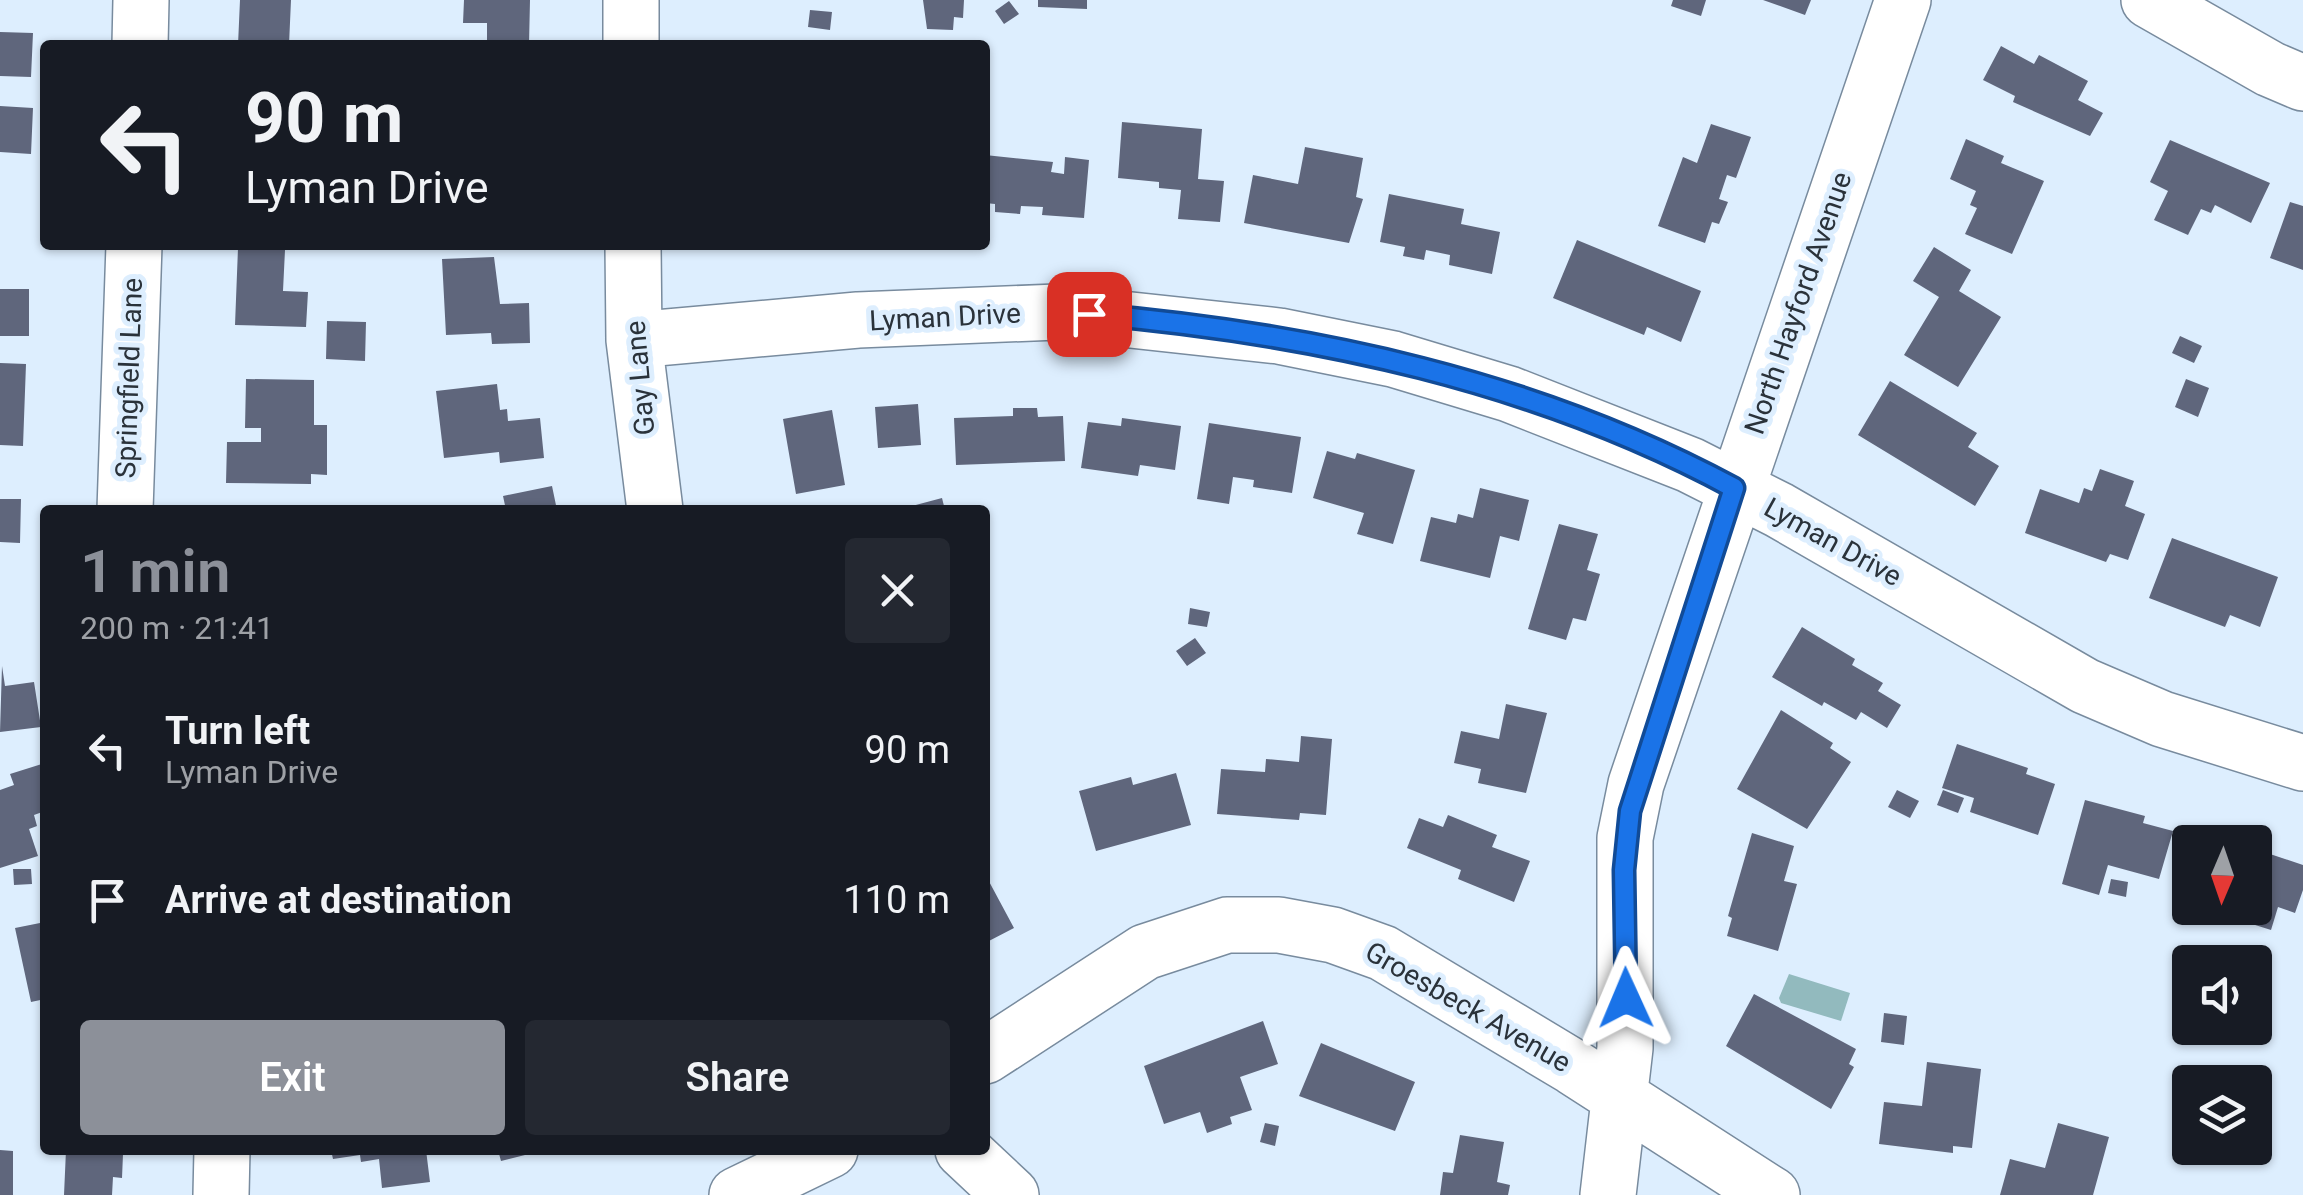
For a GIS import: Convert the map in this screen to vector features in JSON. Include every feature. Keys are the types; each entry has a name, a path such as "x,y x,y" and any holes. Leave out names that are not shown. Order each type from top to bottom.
{"street":[{"path":"140,40 141,0"},
{"path":"631,0 632,40"},
{"name":"North Hayford Avenue","path":"1608,1195 1626,998 1625,838 1636,784 1903,0"},
{"path":"2149,0 2303,84"},
{"name":"Springfield Lane","path":"126,505 134,250"},
{"name":"Gay Lane","path":"634,250 634,340 654,505"},
{"name":"Lyman Drive","path":"634,340 858,320 1057,312 1279,336 1394,358 1509,394 1690,464 2085,686 2162,719 2303,763"},
{"name":"Groesbeck Avenue","path":"990,1053 1145,952 1227,925 1279,924 1333,934 1383,953 1772,1195"},
{"path":"222,1155 222,1195"},
{"path":"737,1195 820,1155"},
{"path":"967,1155 1011,1195"}],"shaded area":[{"path":"1789,974 1850,993 1841,1021 1781,1003 1779,998"}],"building":[{"path":"240,0 291,0 289,40 238,40"},
{"path":"464,0 530,0 529,40 487,40 487,23 463,23"},
{"path":"923,0 964,0 963,18 954,17 953,30 927,29"},
{"path":"1038,0 1087,0 1087,9 1038,7"},
{"path":"1673,0 1706,0 1701,16 1671,6"},
{"path":"1763,0 1811,0 1805,15"},
{"path":"1009,1 1019,14 1004,24 995,11"},
{"path":"810,10 832,12 830,30 808,27"},
{"path":"0,32 33,33 31,77 0,76"},
{"path":"2001,46 2034,64 2039,55 2088,81 2078,100 2103,113 2090,136 2013,102 2015,96 1983,80"},
{"path":"0,106 33,108 31,154 0,152"},
{"path":"1122,122 1202,129 1198,179 1224,181 1220,222 1178,219 1181,190 1159,188 1159,182 1118,178"},
{"path":"1711,124 1751,137 1736,178 1727,175 1719,199 1728,202 1719,224 1712,222 1705,243 1658,226 1683,157 1697,163"},
{"path":"1966,139 2004,156 2001,163 2044,181 2012,254 1965,234 1977,208 1970,205 1976,191 1950,179"},
{"path":"2170,140 2270,183 2251,223 2215,205 2211,213 2201,209 2188,235 2154,220 2168,191 2150,182"},
{"path":"1305,147 1363,158 1356,197 1363,199 1349,243 1244,223 1253,175 1298,184"},
{"path":"990,156 1053,162 1051,172 1064,174 1065,157 1089,160 1084,218 1042,215 1043,207 1021,206 1020,214 995,212 995,204 990,204"},
{"path":"1389,194 1464,209 1461,224 1500,232 1492,274 1449,265 1450,255 1426,250 1424,260 1403,256 1405,247 1380,242"},
{"path":"2290,202 2303,206 2303,270 2270,258"},
{"path":"1577,240 1701,291 1681,342 1647,327 1644,335 1553,298"},
{"path":"1934,247 1971,270 1959,291 2001,317 1958,387 1904,355 1939,297 1913,281"},
{"path":"238,250 285,250 283,291 308,292 306,327 235,325"},
{"path":"494,257 500,304 529,303 530,343 492,344 491,333 446,335 442,259"},
{"path":"0,289 29,289 29,336 0,336"},
{"path":"327,321 366,322 365,361 326,359"},
{"path":"2180,336 2202,346 2194,363 2172,353"},
{"path":"0,363 26,364 23,446 0,445"},
{"path":"246,379 314,380 314,425 327,425 327,475 311,474 311,484 226,483 227,442 261,442 261,428 245,428"},
{"path":"2186,379 2209,388 2198,417 2175,407"},
{"path":"1890,381 1977,433 1968,447 1999,466 1975,506 1858,435"},
{"path":"497,384 500,410 507,409 508,421 540,418 544,458 500,463 499,452 444,458 436,391"},
{"path":"918,404 921,445 878,448 875,407"},
{"path":"1013,408 1037,408 1038,417 1063,416 1065,461 956,465 954,418 1013,416"},
{"path":"832,410 845,485 796,494 783,419"},
{"path":"1122,418 1181,426 1175,470 1140,465 1138,476 1081,468 1088,422 1121,426"},
{"path":"1209,423 1301,437 1292,493 1253,487 1254,480 1233,477 1229,504 1197,499"},
{"path":"1327,451 1355,459 1357,453 1415,470 1393,544 1357,534 1364,513 1313,498"},
{"path":"2100,469 2134,481 2125,506 2145,514 2128,560 2110,554 2106,562 2025,533 2040,489 2079,503 2084,488 2092,491"},
{"path":"552,486 556,505 505,505 503,496"},
{"path":"1480,488 1529,500 1519,541 1500,536 1490,578 1420,561 1431,517 1456,523 1458,514 1473,518"},
{"path":"942,498 944,505 916,505"},
{"path":"0,499 21,499 20,543 0,542"},
{"path":"1559,524 1598,534 1587,570 1600,574 1586,621 1573,618 1566,640 1528,629"},
{"path":"2172,538 2278,577 2260,627 2230,615 2225,627 2149,598"},
{"path":"1190,608 1210,612 1207,627 1188,624"},
{"path":"1802,627 1855,659 1852,665 1883,683 1878,691 1901,705 1887,728 1861,712 1856,720 1824,702 1822,706 1772,677"},
{"path":"1195,638 1206,653 1187,666 1176,651"},
{"path":"2,666 5,686 34,682 40,727 0,732"},
{"path":"1506,704 1547,713 1526,793 1478,783 1481,769 1454,763 1461,731 1499,739"},
{"path":"1781,710 1833,743 1830,748 1851,762 1807,829 1737,789"},
{"path":"1301,736 1332,739 1326,815 1300,813 1299,820 1217,814 1221,769 1265,772 1266,759 1299,762"},
{"path":"1957,744 2028,768 2026,774 2055,784 2038,835 1970,812 1974,798 1942,788"},
{"path":"40,765 40,813 34,815 37,826 29,829 38,856 0,868 0,790 14,785 10,774"},
{"path":"1176,773 1191,825 1096,851 1079,791 1131,777 1133,785"},
{"path":"1897,790 1919,801 1910,818 1888,807"},
{"path":"1943,790 1964,798 1958,813 1937,805"},
{"path":"2085,800 2145,816 2143,823 2172,831 2159,879 2108,865 2099,895 2062,884"},
{"path":"1448,815 1497,835 1492,847 1530,861 1514,902 1458,879 1461,870 1407,848 1419,818 1443,827"},
{"path":"1752,833 1794,846 1784,881 1797,884 1778,951 1727,936 1732,918 1728,916"},
{"path":"2272,855 2303,865 2303,890 2295,913 2278,907 2271,930 2255,925 2272,925"},
{"path":"13,869 31,869 32,884 14,885"},
{"path":"2111,879 2128,882 2126,897 2108,893"},
{"path":"990,883 1014,928 990,940"},
{"path":"40,923 40,1000 31,1002 15,928"},
{"path":"1754,994 1856,1049 1849,1064 1854,1067 1831,1109 1726,1046"},
{"path":"1884,1013 1907,1016 1904,1045 1881,1042"},
{"path":"1263,1021 1278,1064 1240,1077 1252,1110 1230,1117 1232,1124 1207,1133 1200,1112 1164,1124 1144,1066"},
{"path":"1321,1043 1415,1082 1395,1131 1299,1096"},
{"path":"1927,1062 1981,1069 1972,1148 1953,1146 1953,1153 1879,1144 1884,1102 1922,1106"},
{"path":"1265,1123 1279,1126 1275,1146 1260,1142"},
{"path":"2058,1123 2109,1137 2093,1195 2000,1195 2010,1159 2045,1168"},
{"path":"1460,1135 1504,1142 1497,1182 1510,1185 1508,1195 1440,1195 1443,1172 1453,1173"},
{"path":"0,1150 13,1151 13,1195 0,1195"},
{"path":"66,1155 123,1155 122,1178 113,1177 112,1195 64,1195"},
{"path":"360,1155 427,1155 430,1182 382,1188 379,1159 361,1162"},
{"path":"499,1155 525,1155 501,1161"}],"route":[{"path":"1089,314 1279,336 1394,358 1509,394 1690,464 1734,488 1630,811 1624,870 1626,998"}]}
